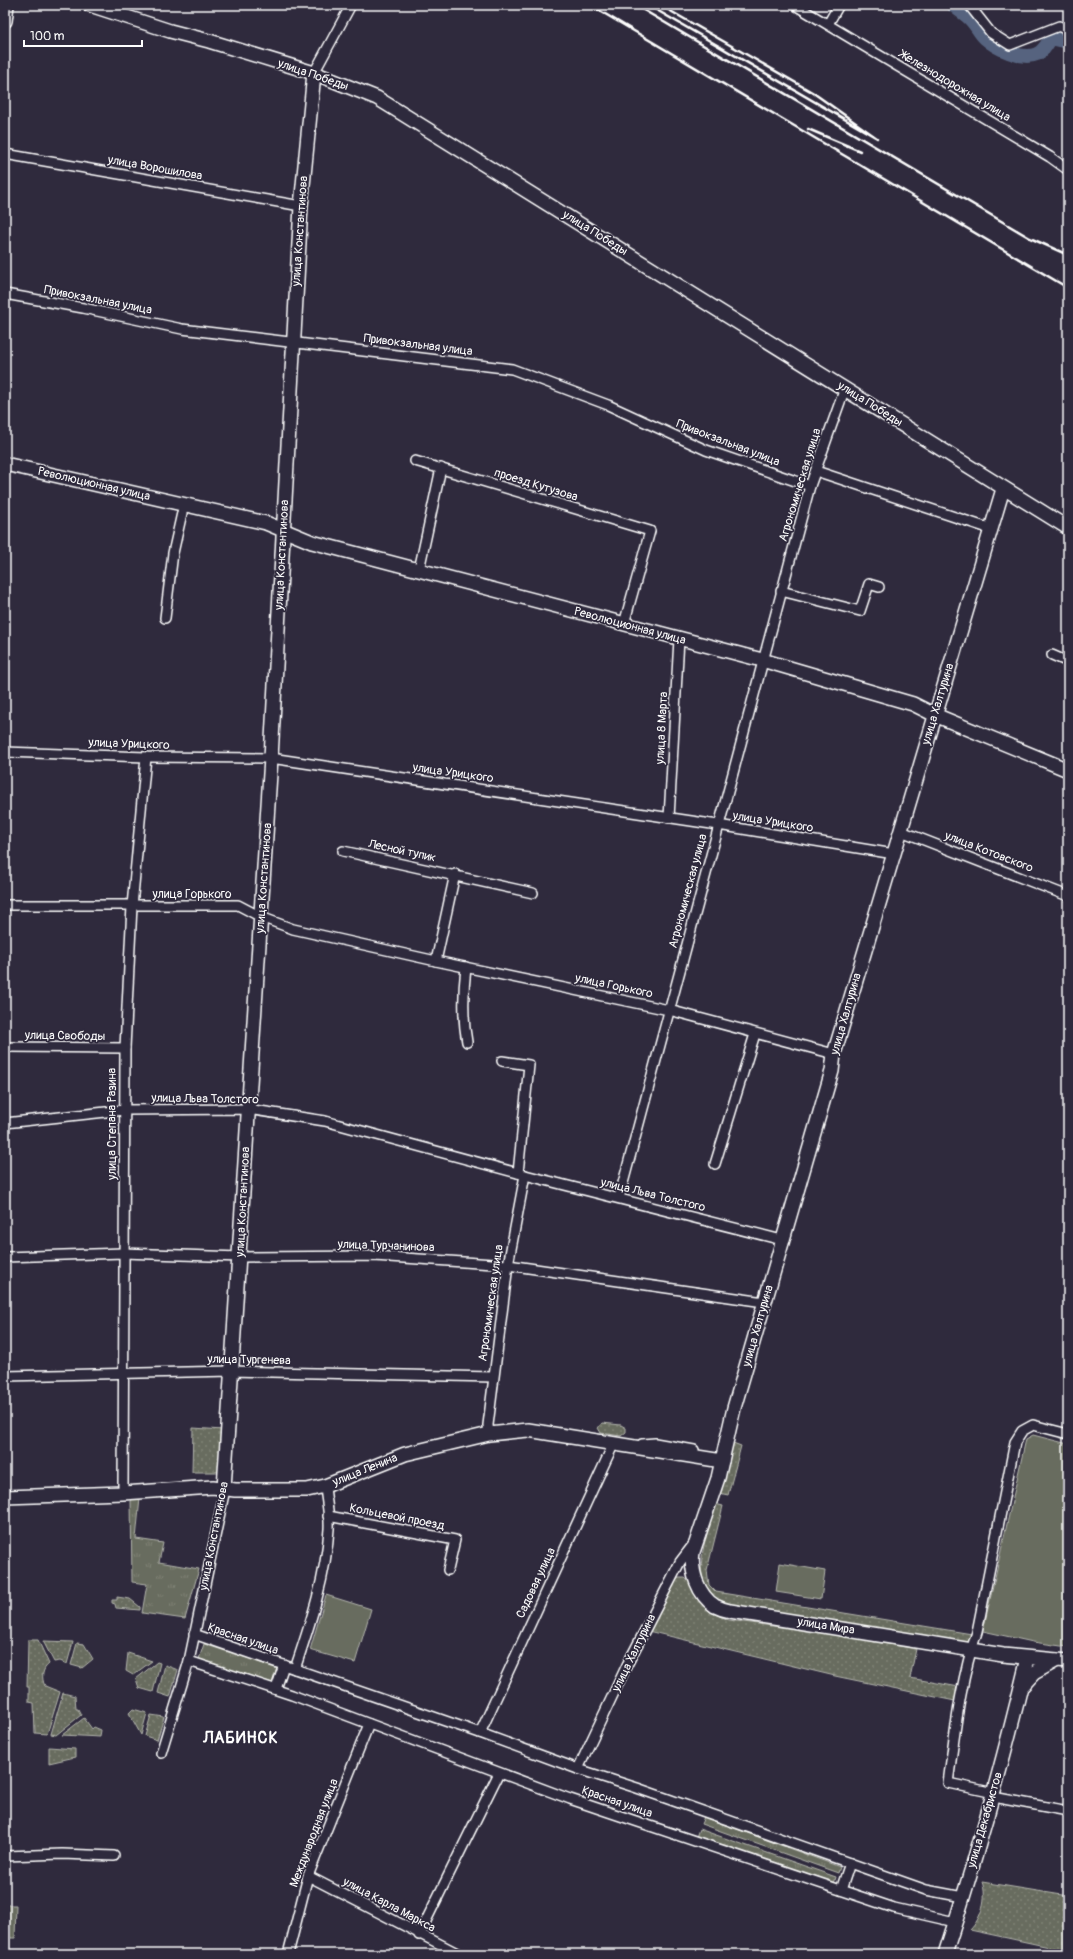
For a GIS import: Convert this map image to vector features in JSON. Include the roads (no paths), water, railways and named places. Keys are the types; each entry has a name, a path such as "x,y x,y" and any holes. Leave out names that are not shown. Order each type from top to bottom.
{"street":[{"path":"5,21 7,5"},
{"name":"улица Победы","path":"90,5 170,31 209,41 314,73 377,98 845,388 1003,489 1068,528"},
{"name":"улица Константинова","path":"161,1753 189,1661 224,1494 240,1257 248,1109 262,917 284,531 292,342 301,206 314,73 351,5"},
{"name":"Железнодорожная улица","path":"795,5 1043,152 1068,170"},
{"path":"828,24 839,5"},
{"path":"969,5 992,33 1010,45 1059,26 1068,31"},
{"name":"улица Ворошилова","path":"5,154 301,206"},
{"name":"Привокзальная улица","path":"5,294 83,308 182,329 512,369 608,405 706,450 810,486"},
{"name":"Агрономическая улица","path":"619,1198 668,1010 810,486 845,388"},
{"name":"проезд Кутузова","path":"415,461 650,532 624,624"},
{"name":"Революционная улица","path":"5,464 266,523 312,542 762,660 913,704 934,715 1068,770"},
{"path":"419,570 441,468"},
{"path":"816,471 991,529"},
{"name":"улица Халтурина","path":"695,1579 691,1563 696,1542 718,1478 764,1302 832,1071 834,1054 934,715 1003,489"},
{"path":"165,618 173,553 184,504"},
{"path":"781,591 860,611 869,584 879,587"},
{"name":"улица 8 Марта","path":"669,818 678,639"},
{"path":"1052,655 1068,662"},
{"name":"улица Урицкого","path":"5,752 146,757 271,758 718,825 894,854"},
{"name":"улица Степана Разина","path":"123,1493 125,1373 125,1048 132,906 146,757"},
{"name":"улица Котовского","path":"901,830 1068,896"},
{"name":"Лесной тупик","path":"343,851 455,874 533,893"},
{"path":"436,961 455,874"},
{"name":"улица Горького","path":"5,905 238,905 262,917 293,929 668,1010 834,1054"},
{"path":"466,967 462,998 463,1023 467,1042"},
{"path":"715,1164 756,1034"},
{"name":"улица Свободы","path":"5,1047 125,1048"},
{"path":"502,1061 529,1066 522,1174"},
{"name":"улица Льва Толстого","path":"5,1123 124,1110 248,1109 325,1121 522,1174 782,1240"},
{"name":"Агрономическая улица","path":"489,1432 493,1377 522,1174"},
{"name":"улица Турчанинова","path":"5,1256 124,1253 240,1257 374,1256 508,1264 764,1302"},
{"name":"улица Тургенева","path":"5,1376 232,1371 493,1377"},
{"path":"224,1486 309,1484 331,1478 410,1448 489,1432 505,1426 532,1425 553,1428 594,1438 644,1444 655,1443 722,1458"},
{"path":"1068,1434 1034,1425 1022,1431 1015,1442 977,1632 971,1649 960,1703 948,1783 1019,1803 1068,1811"},
{"name":"улица Ленина","path":"5,1497 123,1493 224,1486 235,1490 307,1490 325,1486 405,1454 489,1432 528,1430 722,1458"},
{"name":"Садовая улица","path":"480,1732 614,1443"},
{"path":"295,1669 322,1582 329,1530 325,1486"},
{"name":"Кольцевой проезд","path":"328,1516 455,1540 448,1570"},
{"name":"улица Халтурина","path":"578,1769 627,1665 680,1562 696,1542"},
{"name":"улица Мира","path":"695,1579 708,1600 716,1606 730,1611 1003,1655 1064,1660"},
{"name":"Красная улица","path":"194,1634 480,1732 578,1769 644,1790 926,1890 963,1897"},
{"path":"1003,1655 1015,1664 1020,1671 1023,1685"},
{"name":"улица Декабристов","path":"945,1954 994,1795 1023,1685 1028,1658"},
{"path":"1023,1685 1034,1673 1064,1660"},
{"name":"Красная улица","path":"189,1661 276,1690 499,1773 841,1890 894,1908 956,1922"},
{"name":"Красная улица","path":"276,1690 284,1666"},
{"name":"Международная улица","path":"288,1954 308,1876 369,1724"},
{"path":"420,1935 499,1773"},
{"path":"5,1856 62,1854 114,1856"},
{"path":"841,1890 850,1863"},
{"name":"улица Карла Маркса","path":"308,1876 420,1935 460,1954"}],"waterway":[{"path":"953,5 968,17 981,34 990,42 1017,55 1031,56 1037,54 1042,51 1051,38 1068,42"}],"railway":[{"path":"590,5 1068,288"},
{"path":"635,5 1030,238 1068,255"},
{"path":"648,5 877,138 812,92 660,5"},
{"path":"808,129 860,151"}],"district":[{"name":"ЛАБИНСК","path":"241,1738"}]}
